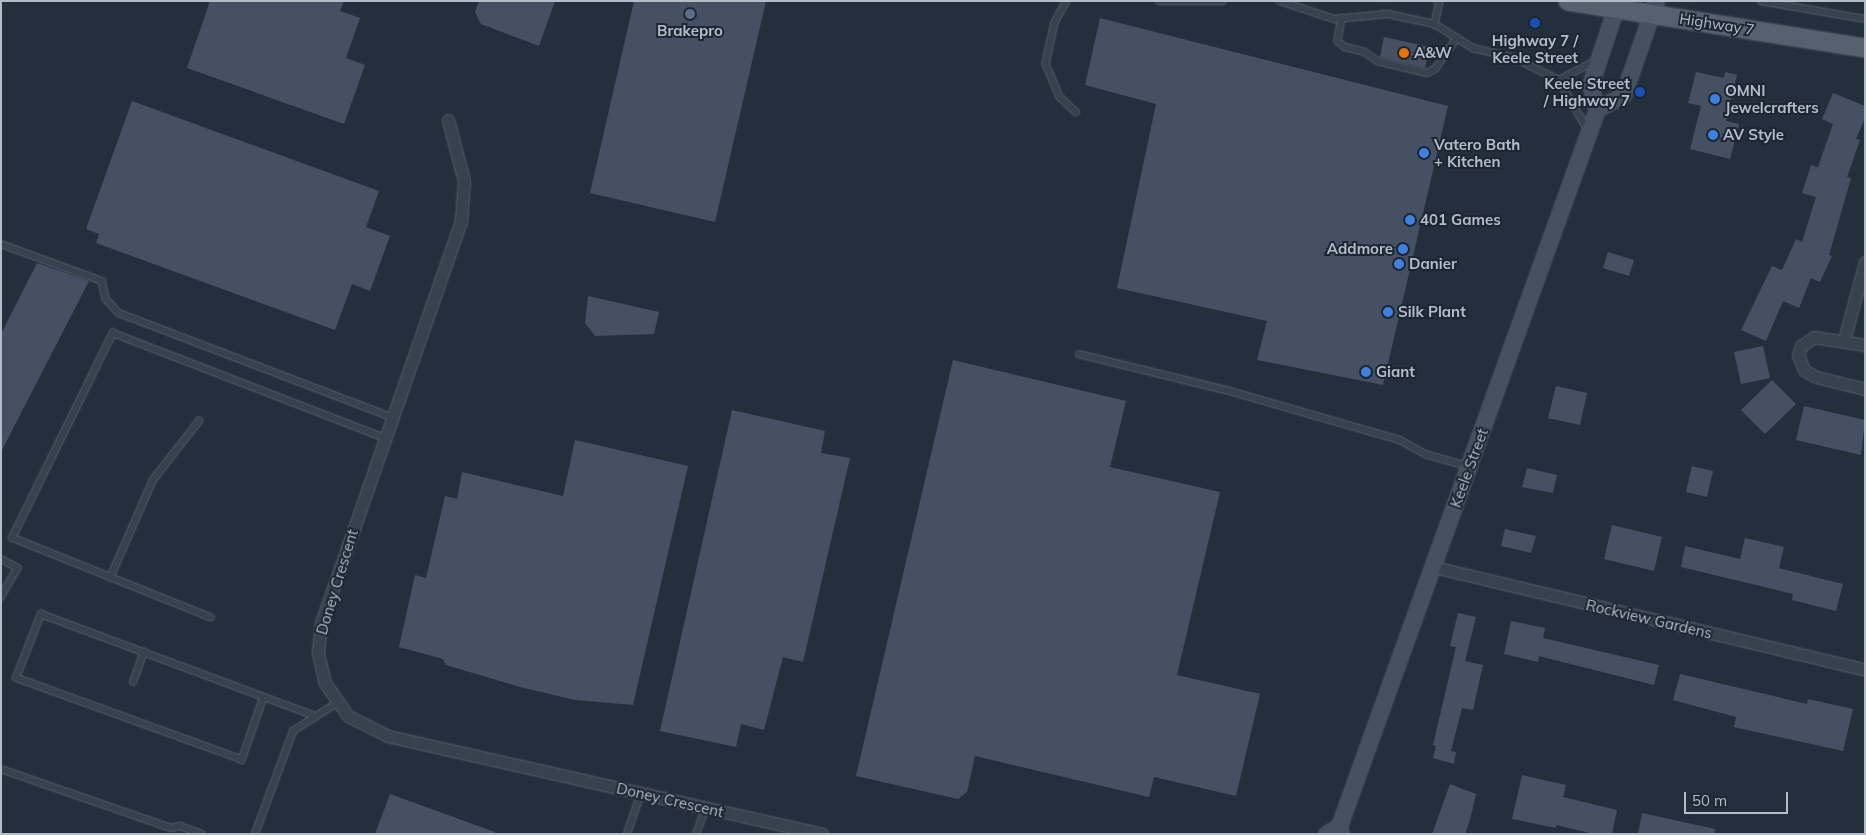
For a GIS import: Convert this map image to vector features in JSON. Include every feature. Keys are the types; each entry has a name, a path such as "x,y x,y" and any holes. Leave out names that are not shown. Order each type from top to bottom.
{"main road":[{"name":"Highway 7","path":"1568,1 1654,8 1865,48"},
{"path":"1617,5 1590,85 1597,109 1622,95 1654,8"},
{"name":"Keele Street","path":"1326,834 1340,830 1597,109"}],"street":[{"name":"Doney Crescent","path":"448,120 460,160 464,203 456,238 320,623 320,669 337,703 360,724 388,736 822,834"},
{"path":"1844,340 1865,262"},
{"path":"1865,345 1844,340 1814,337 1801,346 1798,355 1804,370 1816,378 1865,389"},
{"name":"Rockview Gardens","path":"1434,567 1865,670"}],"lane":[{"path":"1067,1 1055,23 1046,64 1060,97 1076,112"},
{"path":"1159,1 1222,1"},
{"path":"1280,1 1334,19 1388,14 1435,24 1473,48 1515,58 1559,80 1589,133"},
{"path":"1435,24 1440,1"},
{"path":"1761,1 1865,19"},
{"path":"1342,18 1338,40 1345,47 1365,52 1378,62 1427,73 1435,69 1457,38"},
{"path":"1559,80 1599,59"},
{"path":"1,244 102,280 106,299 119,312 393,417"},
{"path":"211,618 12,538 113,333 385,438"},
{"path":"1079,354 1226,390 1400,440 1425,454 1470,467"},
{"path":"110,578 153,480 199,421"},
{"path":"1,559 18,568 1,598"},
{"path":"264,697 242,760 16,678 40,614 316,716"},
{"path":"133,682 144,652"},
{"path":"255,834 293,731 337,703"},
{"path":"1,769 172,831 180,826 202,834"},
{"path":"627,834 641,793"},
{"path":"696,834 706,808"}],"building":[{"path":"210,1 344,1 340,11 360,18 346,58 365,65 344,124 187,68"},
{"path":"479,1 555,1 539,46 481,24 475,12"},
{"path":"634,1 766,1 715,222 590,193"},
{"path":"1100,18 1448,106 1383,385 1257,360 1267,321 1117,288 1156,104 1085,85"},
{"name":"A&W","path":"1384,37 1430,47 1425,68 1380,57"},
{"path":"1696,72 1724,78 1725,72 1737,75 1726,121 1739,124 1730,159 1690,149 1701,106 1688,103"},
{"path":"1833,93 1865,106 1865,118 1856,139 1860,140 1847,177 1851,178 1829,255 1832,256 1820,282 1811,278 1799,308 1783,301 1766,341 1741,330 1772,266 1782,270 1796,239 1802,242 1816,197 1802,193 1811,165 1818,167 1833,124 1822,119"},
{"path":"132,101 379,191 366,227 390,236 370,291 352,284 335,330 96,243 99,234 86,229"},
{"path":"1608,252 1634,260 1629,276 1603,268"},
{"path":"37,263 89,281 1,452 1,334"},
{"path":"588,296 659,312 654,334 595,336 585,323"},
{"path":"1763,346 1770,378 1741,384 1734,352"},
{"path":"953,360 1126,401 1110,467 1220,492 1177,675 1260,694 1236,796 1154,777 1149,797 975,756 967,792 958,799 856,776"},
{"path":"1772,380 1796,404 1765,434 1741,410"},
{"path":"1556,386 1587,393 1580,425 1548,418"},
{"path":"1804,406 1865,420 1861,455 1796,440"},
{"path":"732,410 825,431 821,453 850,458 803,662 783,657 764,730 741,724 736,747 660,731"},
{"path":"575,440 688,466 633,705 575,700 520,687 446,665 443,659 399,647 415,575 426,578 445,496 457,499 462,472 563,496"},
{"path":"1692,466 1713,471 1707,497 1686,492"},
{"path":"1527,468 1557,475 1553,493 1522,487"},
{"path":"1612,525 1662,537 1654,571 1604,559"},
{"path":"1505,529 1536,536 1531,553 1501,546"},
{"path":"1745,538 1784,547 1779,568 1843,584 1836,611 1792,600 1793,594 1681,567 1685,546 1740,559"},
{"path":"1458,613 1476,617 1465,661 1483,665 1473,710 1462,708 1451,751 1456,752 1454,764 1433,758 1436,746 1433,745 1456,647 1450,646"},
{"path":"1511,621 1545,628 1543,638 1659,665 1654,685 1539,656 1538,662 1504,654"},
{"path":"1680,674 1807,704 1808,699 1853,709 1843,751 1734,727 1736,717 1673,700"},
{"path":"1522,775 1566,785 1563,797 1617,810 1612,834 1594,834 1556,825 1556,828 1512,819"},
{"path":"1450,784 1476,794 1465,834 1432,834"},
{"path":"390,794 495,832 495,834 375,834"},
{"path":"1642,813 1715,829 1714,834 1638,834"}],"place":[{"name":"Brakepro","path":"690,14"},
{"name":"Highway 7 / Keele Street","path":"1535,23"},
{"name":"A&W","path":"1404,53"},
{"name":"Keele Street / Highway 7","path":"1640,92"},
{"name":"OMNI Jewelcrafters","path":"1715,99"},
{"name":"AV Style","path":"1713,135"},
{"name":"Vatero Bath + Kitchen","path":"1424,153"},
{"name":"401 Games","path":"1410,220"},
{"name":"Addmore","path":"1403,249"},
{"name":"Danier","path":"1399,264"},
{"name":"Silk Plant","path":"1388,312"},
{"name":"Giant","path":"1366,372"}]}
